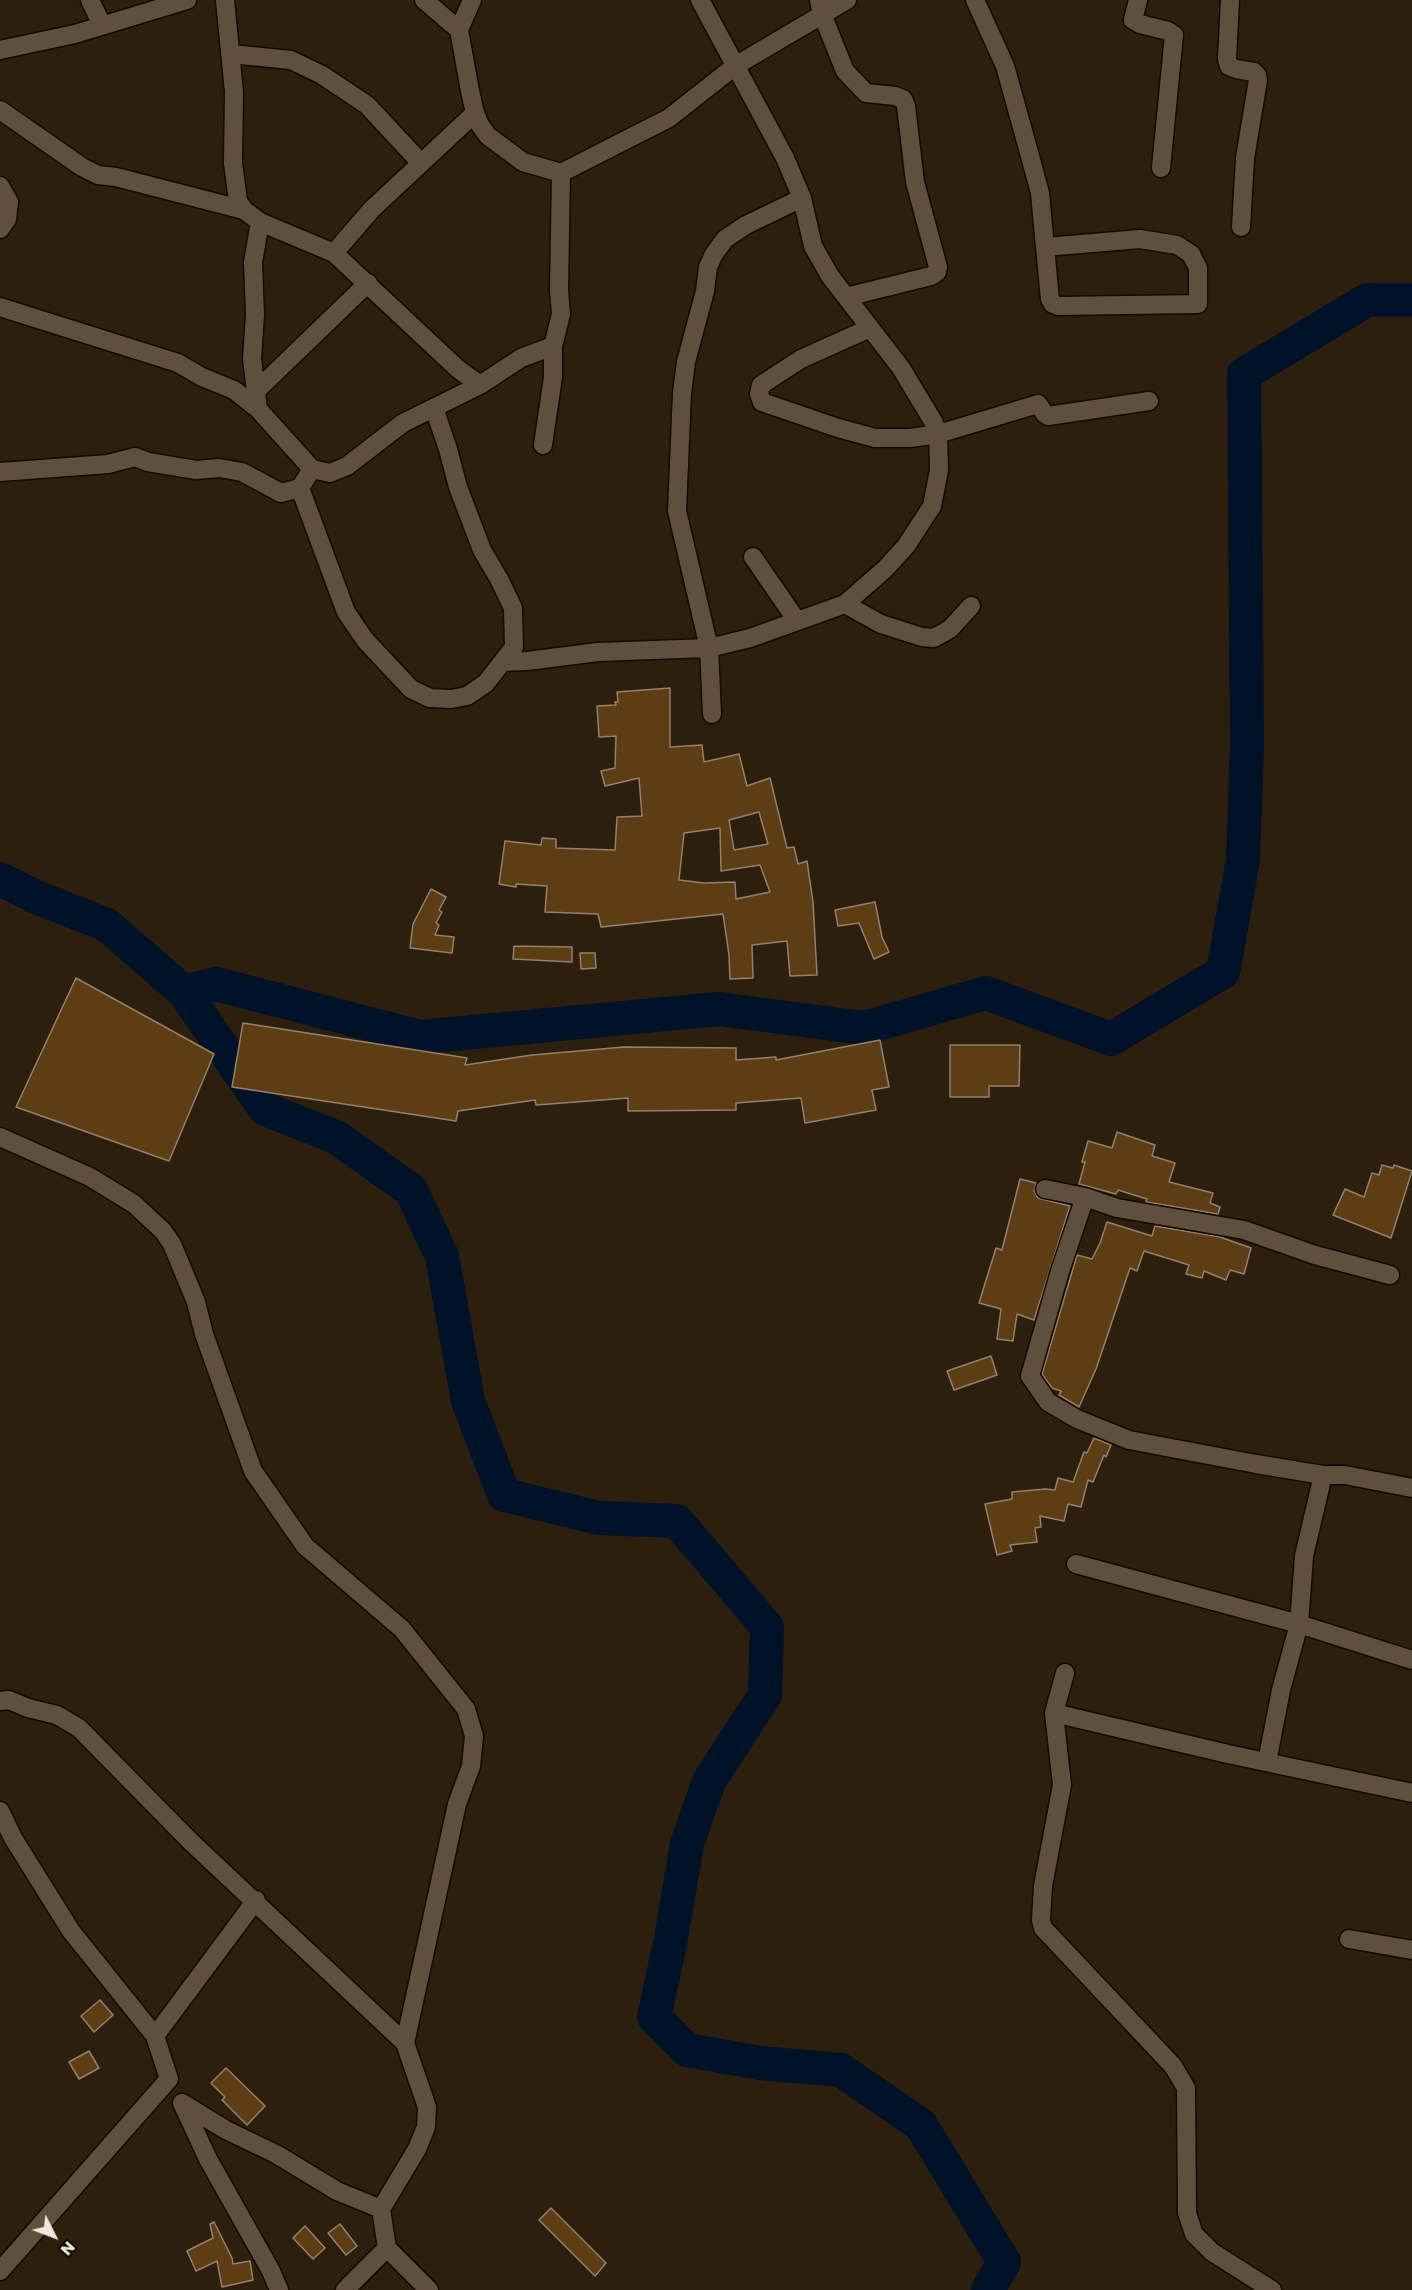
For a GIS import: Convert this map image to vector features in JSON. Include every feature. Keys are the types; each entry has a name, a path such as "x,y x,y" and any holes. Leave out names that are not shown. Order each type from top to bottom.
{"street":[{"path":"90,0 102,25"},
{"path":"0,50 54,39 187,0"},
{"path":"225,0 231,54 235,131 233,163 238,201 244,210 260,222 334,253 458,369 480,385"},
{"path":"424,0 459,30"},
{"path":"472,0 459,30 475,113 488,136 523,162 561,173 669,118 735,66 821,7 847,0"},
{"path":"504,662 598,652 709,648 750,638 845,604 906,546 932,506 939,470 938,434 921,399 901,368 830,276 813,246 802,198 785,158 700,0"},
{"path":"975,0 1005,66 1040,193 1045,247 1050,299 1053,304 1058,306 1198,304 1198,268 1191,254 1177,245 1140,239 1045,247"},
{"path":"1137,0 1133,20 1174,35 1161,168"},
{"path":"1230,0 1227,59 1229,66 1254,72 1258,80 1245,158 1241,227"},
{"path":"821,7 845,71 866,93 903,99 906,106 915,182 938,267 937,273 931,276 846,297"},
{"path":"231,54 291,60 322,75 367,105 420,162"},
{"path":"0,110 98,175 116,177 244,210"},
{"path":"334,253 372,209 475,113"},
{"path":"543,445 553,377 553,346 561,314 559,291 561,173"},
{"path":"0,186 9,202 7,219 0,229"},
{"path":"712,714 709,648 677,511 682,393 686,362 705,291 708,267 714,254 725,239 746,225 802,198"},
{"path":"258,409 252,359 255,315 253,262 260,222"},
{"path":"256,390 368,283"},
{"path":"0,307 178,363 202,377 234,390 258,409 312,469 330,473 347,466 403,423 480,385 521,358 553,346"},
{"path":"870,328 801,359 761,385 759,394 762,402 875,438 910,438 938,434 1038,404 1048,416 1149,401"},
{"path":"300,489 346,612 365,640 411,689 430,699 467,696 486,683 514,647 513,608 482,550 458,487 434,408"},
{"path":"3,469 108,464 135,457 180,468 196,470 219,468 242,472 281,493 300,489 312,469"},
{"path":"753,557 797,621"},
{"path":"845,604 881,624 922,637 934,638 950,629 971,606"},
{"path":"0,1137 90,1177 134,1204 164,1230 196,1302 204,1334 253,1471 305,1546 402,1629 466,1709 474,1736 471,1767 457,1804 405,2043"},
{"path":"1045,1189 1085,1197 1117,1208 1244,1230 1315,1255 1390,1275"},
{"path":"1085,1197 1060,1271 1030,1376 1047,1402 1077,1419 1129,1440 1256,1464 1323,1475 1345,1475 1412,1488"},
{"path":"1267,1762 1281,1690 1299,1624 1304,1556 1323,1475"},
{"path":"1076,1564 1299,1624 1412,1660"},
{"path":"1065,1673 1054,1713 1062,1785 1043,1886 1041,1920 1043,1928 1173,2066 1186,2088 1187,2213 1194,2234 1212,2252 1272,2290"},
{"path":"0,1701 9,1700 28,1708 57,1715 79,1728 190,1841 256,1900 405,2043 427,2107 426,2127 417,2150 381,2209 387,2248 429,2290"},
{"path":"1054,1713 1412,1793"},
{"path":"0,1811 13,1838 71,1931 155,2036 169,2079 208,2159 271,2271 279,2290"},
{"path":"155,2036 256,1900"},
{"path":"1349,1939 1412,1950"},
{"path":"0,2271 169,2079"},
{"path":"182,2103 226,2130 276,2154 337,2191 381,2209"},
{"path":"345,2290 387,2248"}],"building":[{"path":"670,688 670,747 702,745 704,762 739,754 747,786 770,778 787,848 794,847 798,864 807,861 813,902 817,975 790,976 787,941 752,945 753,978 730,979 723,914 601,927 598,914 545,912 547,886 516,884 516,887 499,884 505,841 541,845 542,838 556,839 556,848 615,850 617,817 642,816 639,778 605,786 601,771 615,768 616,736 599,737 597,706 616,705 617,692","holes":["759,812 768,844 734,850 729,820","720,828 721,871 760,865 770,892 736,899 735,882 704,883 679,880 684,833"]},
{"path":"431,889 446,897 439,910 442,912 436,923 439,925 435,935 454,937 452,953 410,948 413,924"},
{"path":"875,902 882,937 889,952 874,959 859,923 838,926 835,910"},
{"path":"514,946 572,947 572,962 513,959"},
{"path":"580,953 595,953 596,968 581,969"},
{"path":"76,978 214,1054 169,1161 16,1107"},
{"path":"243,1023 467,1058 465,1065 532,1055 624,1047 736,1048 736,1060 776,1057 776,1060 880,1040 889,1087 872,1090 876,1110 805,1123 801,1098 736,1103 736,1110 628,1111 628,1098 536,1105 535,1100 458,1111 456,1121 232,1087"},
{"path":"950,1045 1020,1045 1019,1086 989,1086 989,1097 950,1097"},
{"path":"1117,1132 1155,1145 1152,1156 1175,1163 1169,1182 1213,1193 1210,1203 1220,1207 1218,1214 1146,1202 1147,1199 1118,1190 1116,1194 1079,1184 1088,1141 1112,1148"},
{"path":"1382,1165 1393,1168 1394,1165 1412,1171 1391,1238 1333,1215 1345,1189 1364,1197 1372,1173 1379,1175"},
{"path":"1020,1179 1036,1183 1034,1191 1038,1198 1070,1206 1034,1320 1017,1314 1013,1341 997,1339 1001,1309 979,1303 996,1248 1002,1250"},
{"path":"1107,1222 1152,1236 1155,1226 1220,1237 1251,1248 1244,1274 1230,1270 1226,1280 1204,1271 1202,1278 1186,1274 1189,1265 1144,1251 1137,1271 1130,1268 1096,1369 1079,1407 1059,1395 1061,1391 1052,1388 1042,1374 1077,1255 1092,1259"},
{"path":"991,1356 997,1375 954,1390 947,1371"},
{"path":"1094,1438 1111,1445 1106,1457 1104,1455 1093,1482 1088,1480 1081,1507 1068,1504 1064,1521 1040,1516 1041,1527 1035,1528 1037,1542 1010,1545 1012,1551 997,1555 985,1504 1012,1499 1012,1492 1055,1490 1058,1478 1073,1482 1084,1452 1087,1453"},
{"path":"100,2000 113,2015 94,2032 81,2016"},
{"path":"89,2051 99,2068 79,2079 69,2062"},
{"path":"226,2068 265,2106 247,2125 222,2100 225,2097 211,2083"},
{"path":"551,2208 606,2263 595,2276 539,2220"},
{"path":"214,2222 233,2264 250,2261 253,2280 222,2287 217,2261 196,2271 187,2251 213,2238 210,2224"},
{"path":"340,2224 357,2246 346,2255 328,2233"},
{"path":"305,2226 325,2248 313,2259 293,2238"}],"waterway":[{"path":"184,992 216,984 420,1037 719,1009 864,1028 986,993 1111,1039 1223,972 1243,860 1247,745 1244,374 1367,300 1412,300"},
{"path":"0,879 36,897 107,925 184,992 265,1109 336,1137 411,1190 442,1256 468,1401 504,1495 599,1518 677,1521 767,1627 765,1695 709,1781 687,1844 670,1944 654,2017 687,2050 760,2063 841,2070 921,2125 1004,2262 988,2290"}]}
